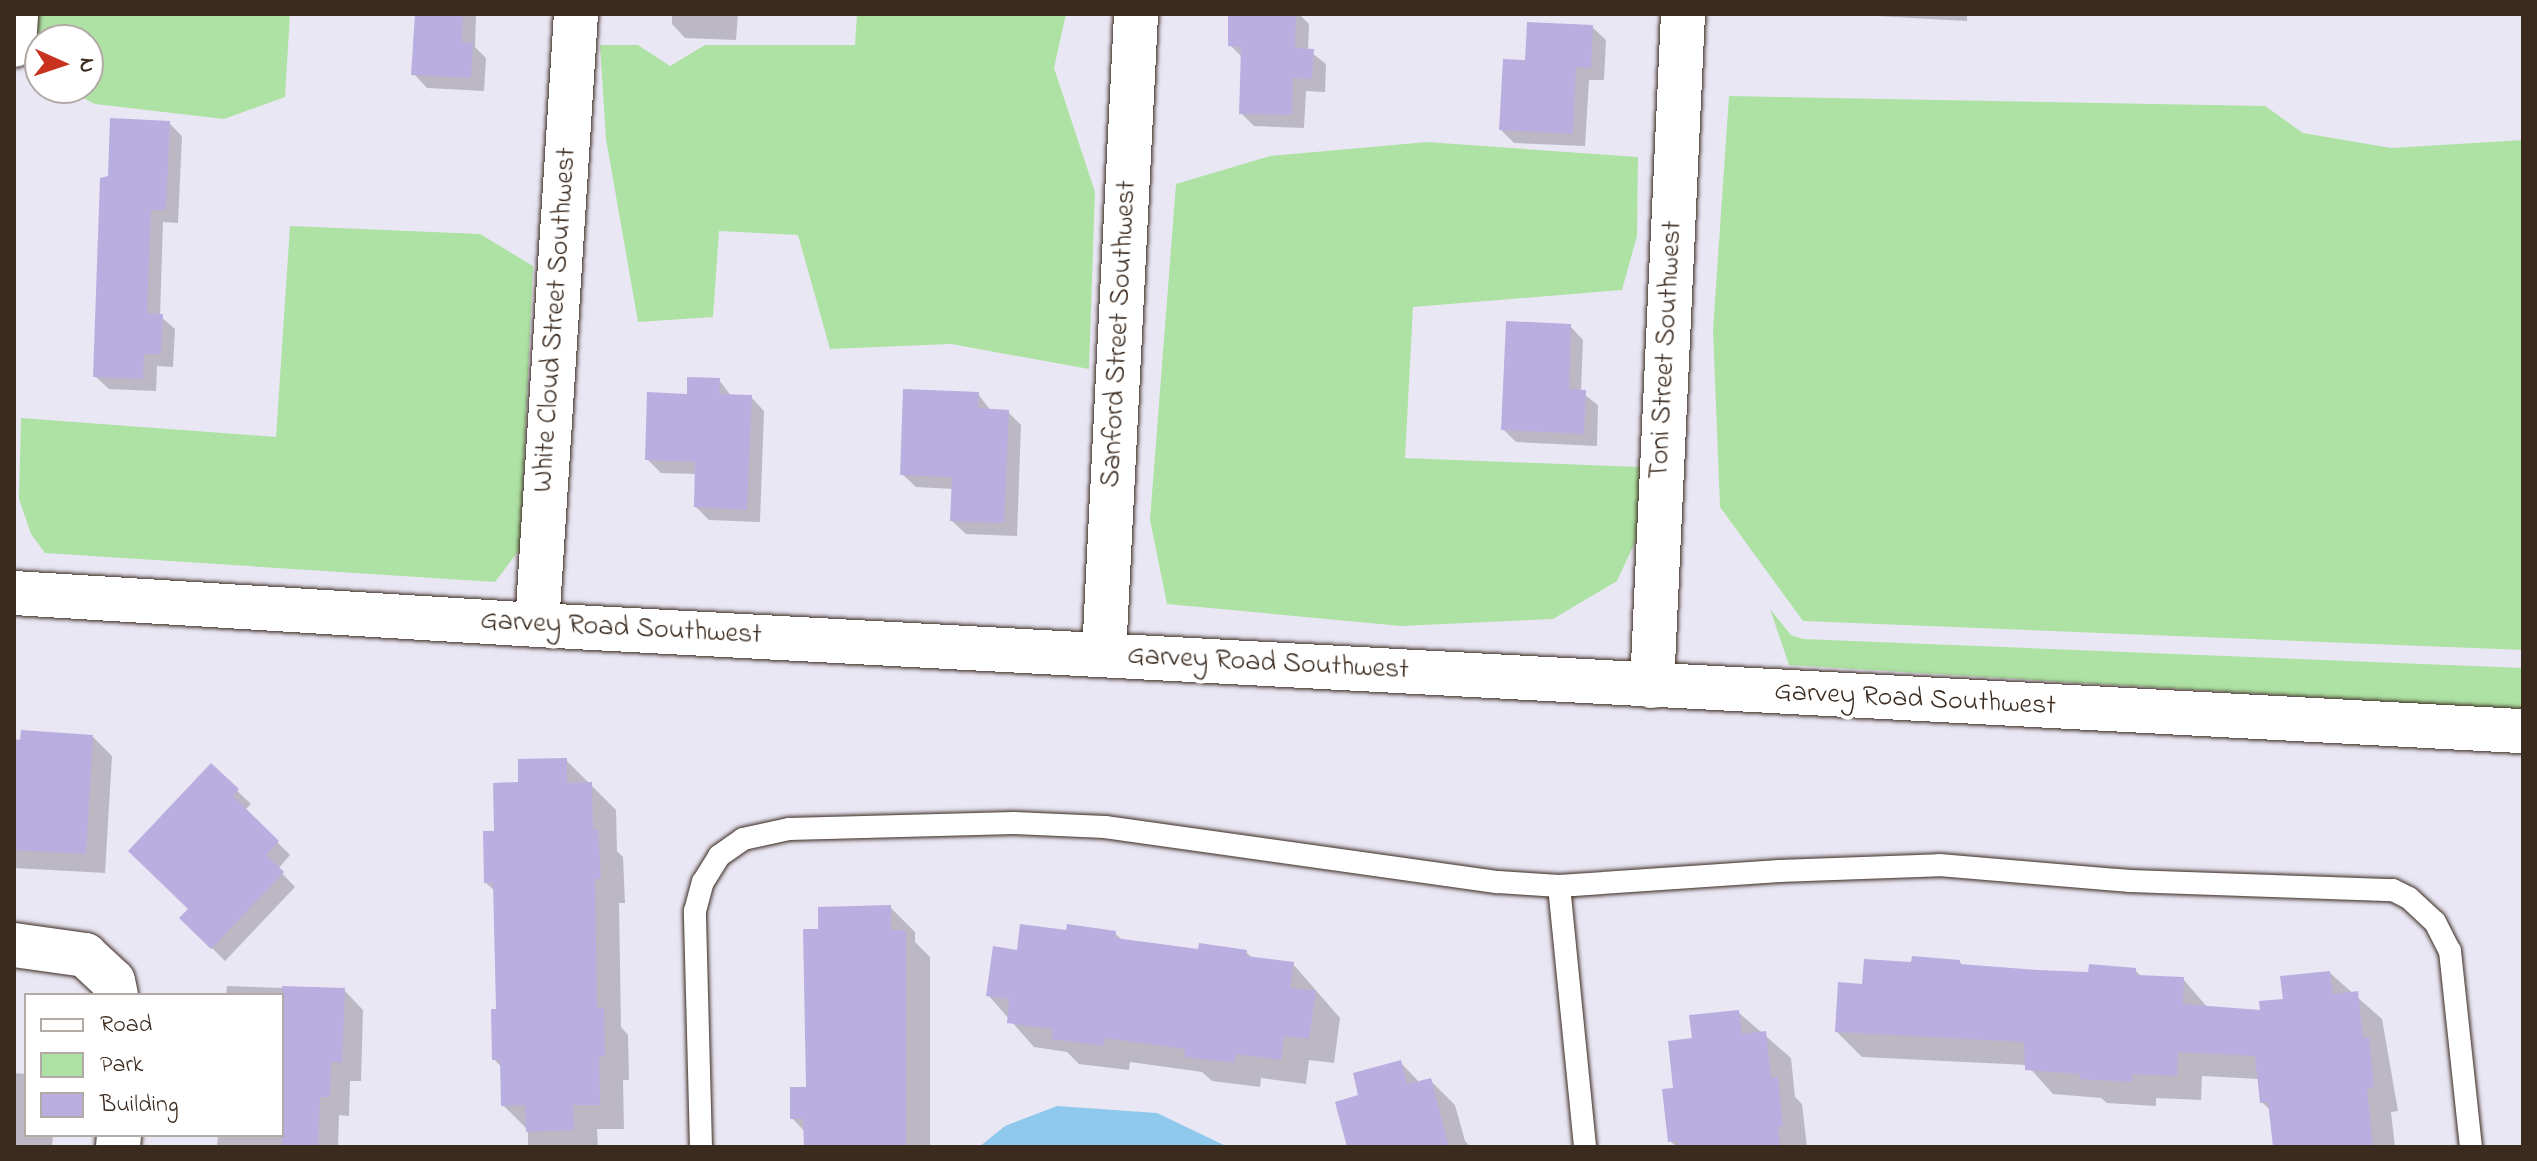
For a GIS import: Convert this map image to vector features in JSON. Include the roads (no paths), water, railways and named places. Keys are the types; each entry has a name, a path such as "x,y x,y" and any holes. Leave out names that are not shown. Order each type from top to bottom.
{"street":[{"path":"14,45 16,14"},
{"name":"White Cloud Street Southwest","path":"537,625 576,14"},
{"name":"Sanford Street Southwest","path":"1104,655 1136,14"},
{"name":"Toni Street Southwest","path":"1652,686 1683,14"},
{"name":"Garvey Road Southwest","path":"14,593 537,625 2523,731"},
{"path":"14,945 85,955 115,988"}],"lane":[{"path":"701,1147 695,911 703,882 719,856 743,839 789,829 1014,823 1105,827 1498,882 1559,886 1779,871 1939,865 2130,881 2393,890 2409,898 2435,922 2450,951 2471,1147"},
{"path":"1559,886 1585,1147"}],"water":[{"path":"1057,1106 1157,1113 1228,1147 979,1147 1005,1126"}]}
